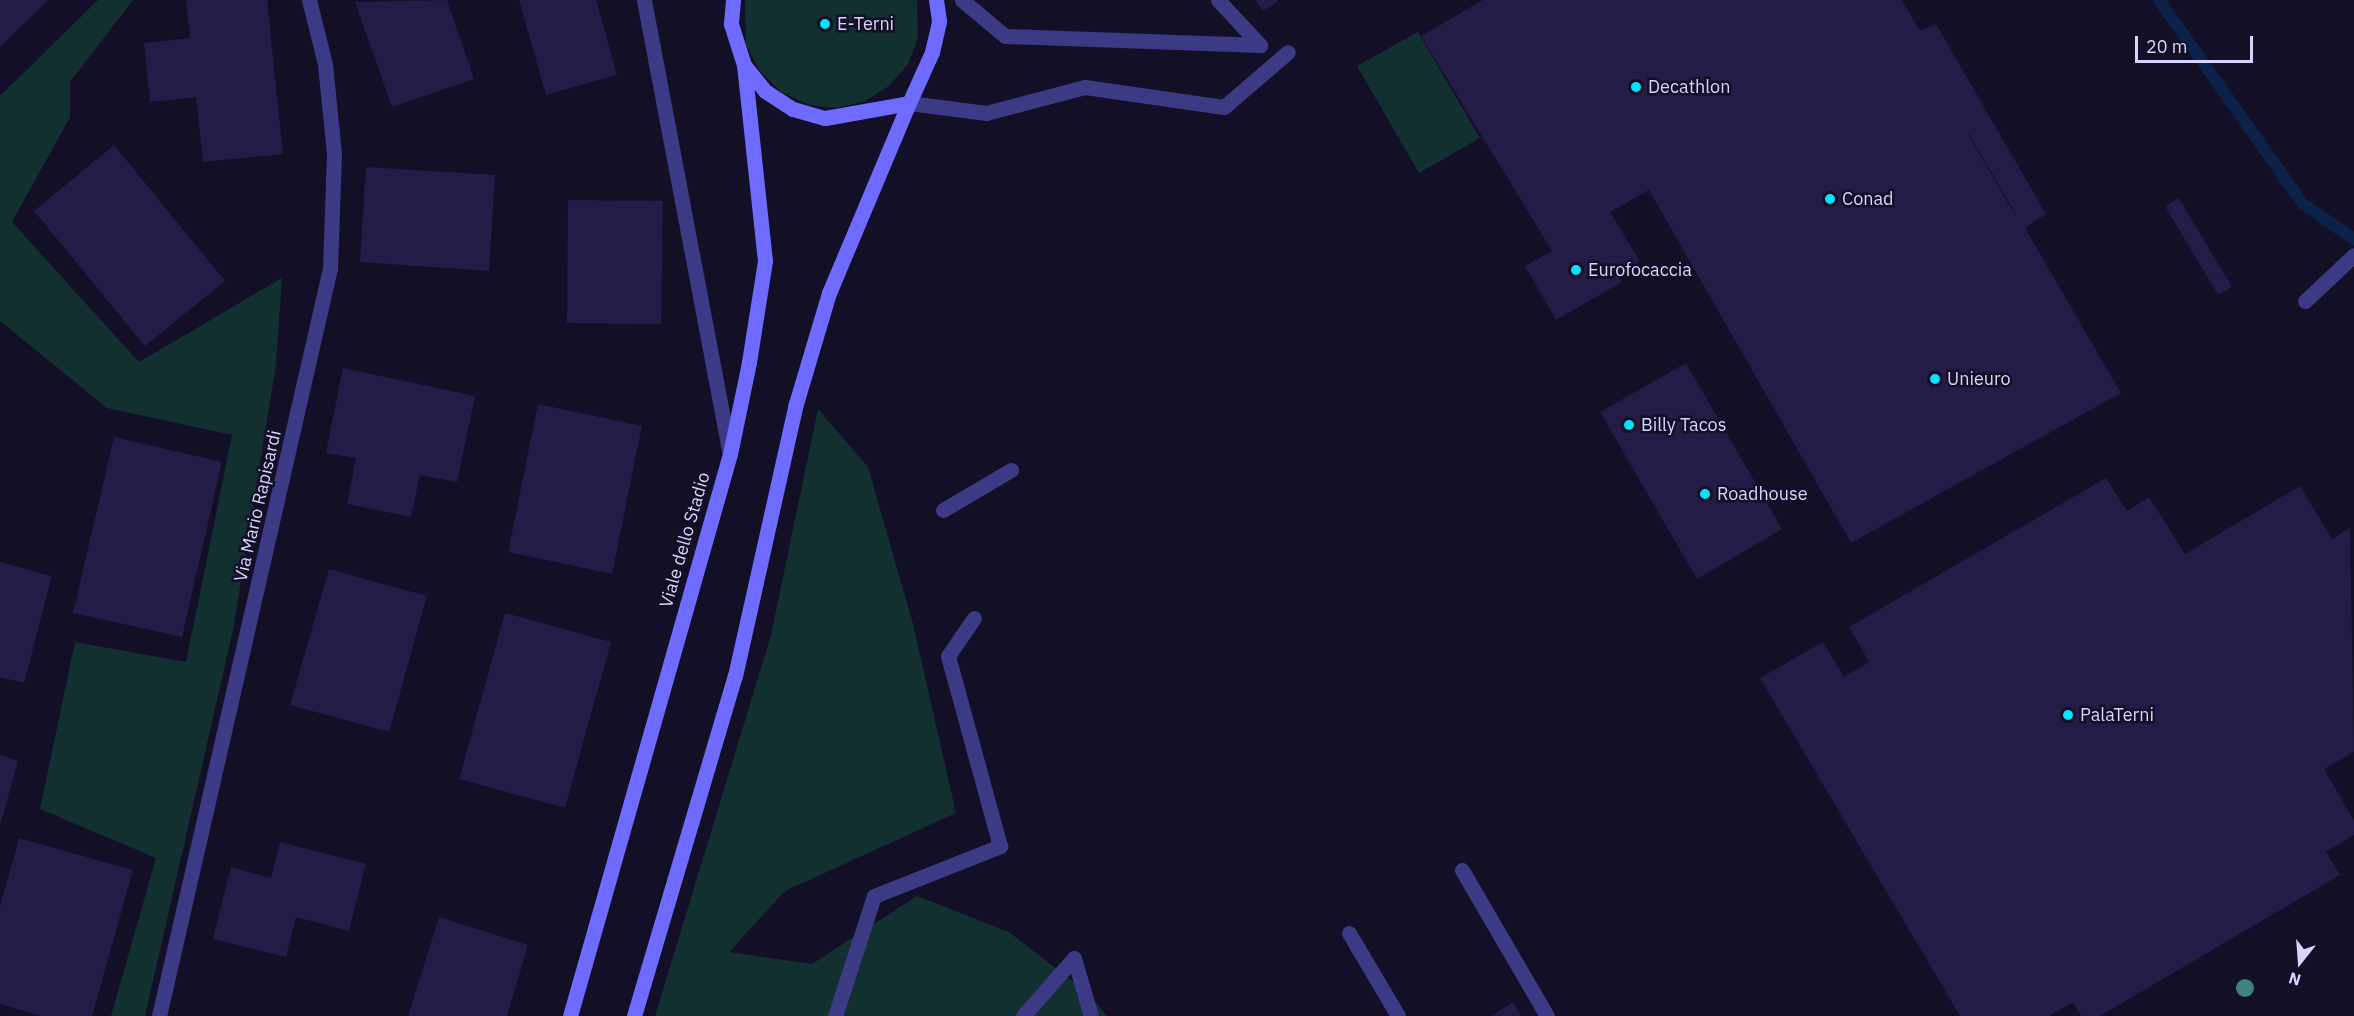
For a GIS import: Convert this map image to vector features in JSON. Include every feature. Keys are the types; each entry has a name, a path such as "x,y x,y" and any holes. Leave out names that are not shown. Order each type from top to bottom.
{"main road":[{"path":"720,0 731,24 744,65 765,91 793,109 825,118 909,103"},
{"path":"731,24 733,0"},
{"path":"634,1016 735,676 795,407 829,293 932,52 939,21 936,0"},
{"name":"Viale dello Stadio","path":"570,1016 730,454 765,261 744,65"}],"street":[{"name":"Via Mario Rapisardi","path":"159,1016 330,268 334,154 325,64 309,0"},
{"path":"644,0 730,454"},
{"path":"962,0 1005,36 1260,45 1218,0"},
{"path":"909,103 986,113 1084,87 1224,108 1288,52"},
{"path":"2305,301 2354,255"},
{"path":"943,510 1011,470"},
{"path":"834,1016 873,896 1000,846 948,656 974,618"},
{"path":"1462,870 1546,1016"},
{"path":"1349,933 1398,1016"},
{"path":"1023,1016 1074,958 1091,1016"}],"green space":[{"path":"98,0 133,0 70,82 70,117 12,222 139,362 282,278 276,365 233,630 145,1016 111,1016 156,858 40,809 75,642 186,662 232,435 107,408 0,321 0,96"},
{"path":"745,0 917,0 918,38 908,64 889,86 865,101 837,108 809,105 781,92 760,71 746,45"},
{"path":"1418,32 1480,138 1419,173 1357,66"},
{"path":"818,409 868,467 913,624 956,813 785,891 729,952 812,964 917,896 1009,932 1090,995 1107,1016 655,1016 771,635"}],"building":[{"path":"0,0 48,0 0,47"},
{"path":"186,0 267,0 283,154 203,162 196,97 150,102 144,43 190,38"},
{"path":"447,0 474,79 392,107 355,2"},
{"path":"519,0 596,0 617,75 546,95"},
{"path":"1256,0 1277,0 1278,2 1262,11"},
{"path":"1483,0 1902,0 1920,31 1936,24 2046,214 2025,228 2121,393 1851,543 1649,190 1610,212 1640,261 1617,274 1622,282 1556,320 1525,266 1552,251 1421,36","holes":["1969,134 2018,218 2011,208"]},
{"path":"114,145 225,281 145,346 34,211"},
{"path":"366,167 495,175 489,271 360,262"},
{"path":"2179,198 2232,287 2218,295 2165,206"},
{"path":"568,200 663,201 661,324 567,323"},
{"name":"Roadhouse","path":"1686,363 1782,529 1697,579 1600,412"},
{"path":"343,368 475,396 457,482 420,475 411,517 347,504 356,458 326,453"},
{"path":"538,404 642,426 612,574 508,552"},
{"path":"114,437 222,462 182,637 73,613"},
{"name":"PalaTerni","path":"2106,478 2127,511 2149,497 2185,554 2300,486 2332,539 2350,528 2354,752 2324,769 2354,820 2354,835 2326,852 2340,875 2100,1016 2081,1016 2073,1002 2049,1016 1960,1016 1760,678 1823,642 1844,677 1869,662 1849,627"},
{"path":"0,562 52,576 24,683 0,677"},
{"path":"329,569 427,596 389,732 290,705"},
{"path":"505,613 611,642 565,808 459,779"},
{"path":"0,755 18,761 1,822 0,822"},
{"path":"19,838 133,870 92,1016 41,1016 0,1004 0,907"},
{"path":"280,842 366,864 349,931 296,917 286,957 213,939 231,867 271,878"},
{"path":"439,917 528,945 507,1016 408,1016"},
{"path":"1513,1002 1521,1016 1491,1016"}],"waterway":[{"path":"2159,0 2303,204 2354,239"}],"place":[{"name":"E-Terni","path":"825,24"},
{"name":"Decathlon","path":"1636,87"},
{"name":"Conad","path":"1830,199"},
{"name":"Eurofocaccia","path":"1576,270"},
{"name":"Unieuro","path":"1935,379"},
{"name":"Billy Tacos","path":"1629,425"},
{"name":"Roadhouse","path":"1705,494"},
{"name":"PalaTerni","path":"2068,715"}]}
